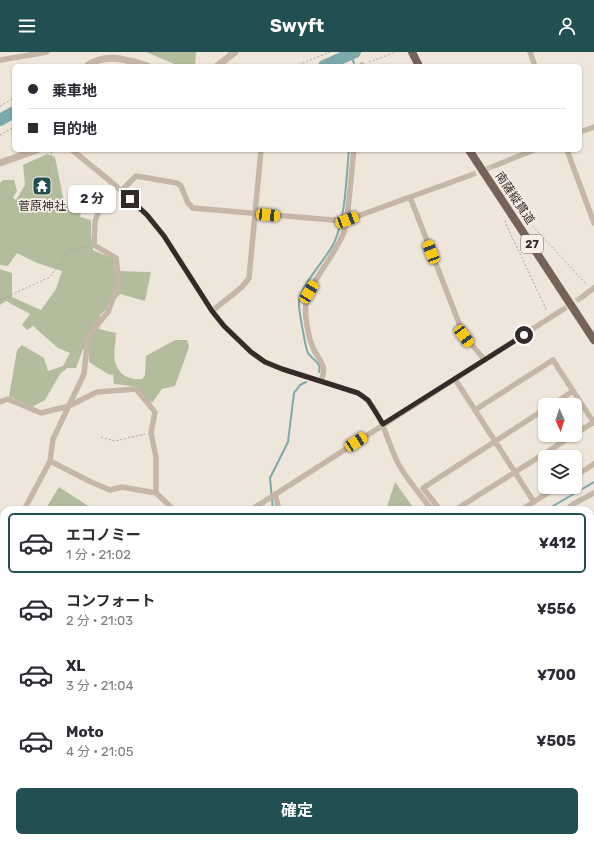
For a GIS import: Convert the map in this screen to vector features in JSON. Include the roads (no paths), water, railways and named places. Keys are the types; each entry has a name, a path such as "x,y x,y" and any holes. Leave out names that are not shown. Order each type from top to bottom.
{"main road":[{"path":"412,52 418,64"},
{"name":"南薩縦貫道","path":"471,152 594,340"}],"street":[{"path":"0,60 48,52"},
{"path":"220,64 235,52"},
{"path":"530,52 534,64"},
{"path":"89,64 94,60 110,53 142,64"},
{"path":"582,131 594,127"},
{"path":"0,163 31,152"},
{"path":"74,152 147,215 164,236 212,311 224,326 251,352 265,362 282,369 363,396 372,406 383,424 394,456 402,470 429,506"},
{"path":"212,311 242,287 249,278 261,152"},
{"path":"321,381 324,375 324,368 312,347 306,317 306,305 309,292 343,233 343,221 354,152"},
{"path":"494,166 529,152"},
{"path":"567,152 594,223"},
{"path":"121,191 136,176 141,176 150,179 177,183 181,186 188,203 193,208 343,221 471,175"},
{"path":"26,506 50,461 53,439 84,374 88,336 108,312 119,282 116,258 94,245 95,221 114,185"},
{"path":"410,197 464,336 485,360"},
{"path":"582,297 593,289"},
{"path":"257,506 562,310"},
{"path":"475,410 553,360 594,423 582,430"},
{"path":"455,379 534,502"},
{"path":"0,402 8,399 41,413 69,406 97,392 136,389 155,412 151,433 156,457 156,493"},
{"path":"562,398 573,391"},
{"path":"437,506 423,488 538,413"},
{"path":"461,506 563,442"},
{"path":"50,461 110,490 122,487 156,493 170,506"},
{"path":"582,472 594,464"},
{"path":"571,506 594,493"},
{"path":"528,506 546,494"},
{"path":"273,496 277,506"}],"waterway":[{"path":"328,64 355,52"},
{"path":"350,54 354,63"},
{"path":"0,120 12,113"},
{"path":"319,372 320,369 318,363 307,350 299,302 304,288 334,243 338,233 345,197 349,152"},
{"path":"273,506 270,478 288,442 294,393 300,385 306,382"},
{"path":"553,506 594,482"}],"tunnel":[{"path":"471,175 494,166"},
{"path":"562,310 582,297"}],"place":[{"name":"菅原神社","path":"42,186"}]}
